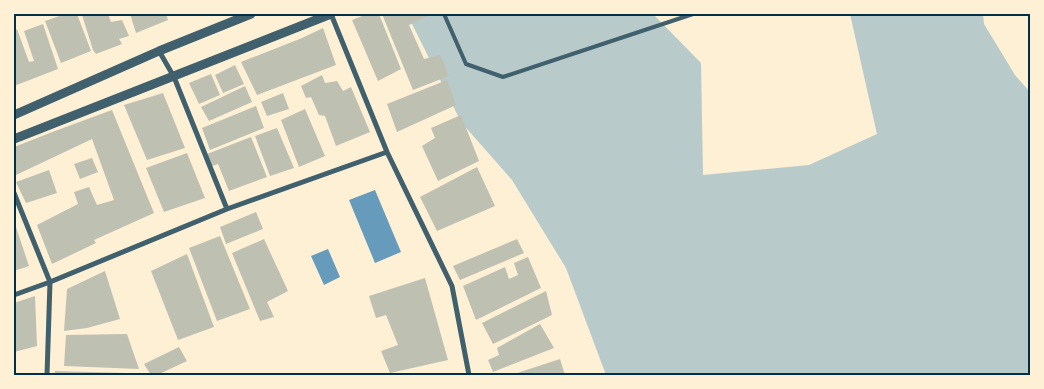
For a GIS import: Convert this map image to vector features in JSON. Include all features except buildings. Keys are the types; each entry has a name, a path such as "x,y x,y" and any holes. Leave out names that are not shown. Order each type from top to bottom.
{"street":[{"path":"14,115 159,51 251,14"},
{"path":"14,139 331,14 387,152 452,286 468,375"},
{"path":"159,51 174,77 227,209"},
{"path":"14,295 227,209 387,152"},
{"path":"14,193 50,282 47,375"}],"lane":[{"path":"444,14 466,64 502,77 693,14"}],"shaded area":[{"path":"407,14 653,14 701,63 703,175 809,165 877,134 850,14 983,14 984,24 1015,75 1030,92 1030,375 606,375 566,268 512,180 461,122"}],"water":[{"path":"375,190 401,252 375,263 349,200"},
{"path":"328,249 340,277 324,285 311,256"}]}
